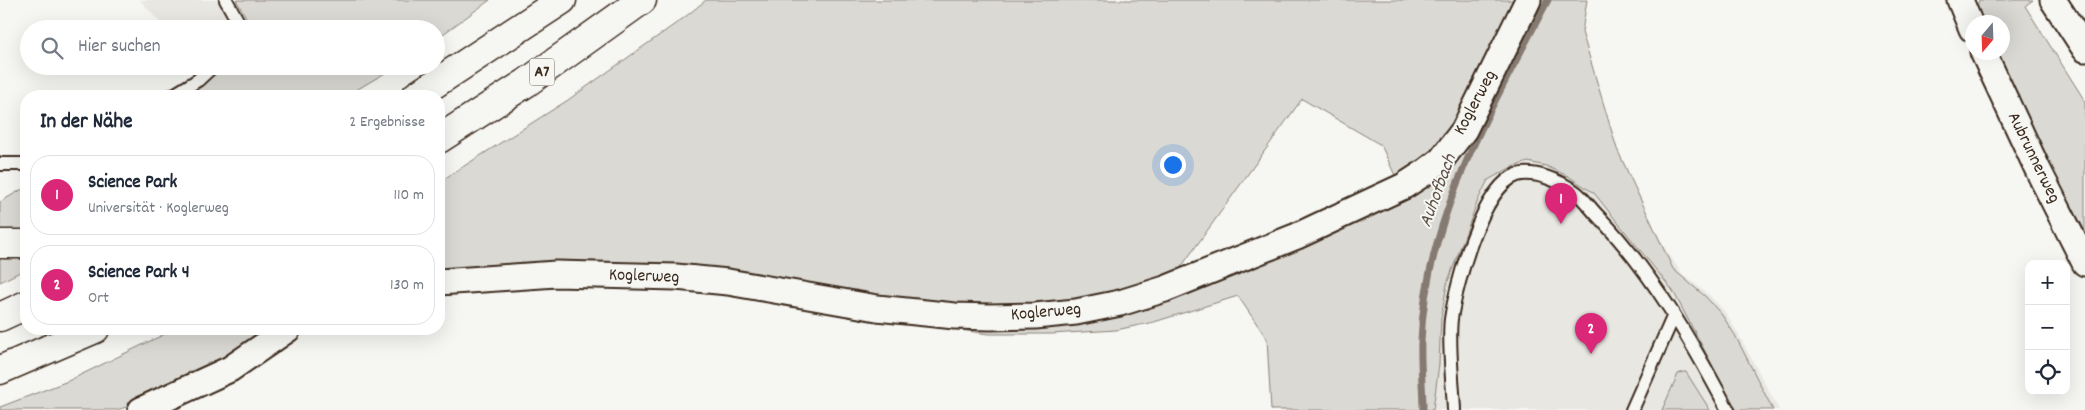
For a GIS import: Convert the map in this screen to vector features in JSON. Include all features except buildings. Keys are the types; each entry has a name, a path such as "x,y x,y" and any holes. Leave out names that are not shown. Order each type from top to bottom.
{"highway":[{"path":"425,90 562,0"},
{"name":"A7","path":"445,135 526,83 642,0"},
{"path":"0,244 20,244"},
{"path":"0,317 20,308"},
{"path":"0,370 81,335"}],"street":[{"name":"Koglerweg","path":"445,282 556,274 676,277 728,282 878,308 955,316 990,317 1076,312 1120,302 1165,289 1297,236 1404,186 1424,173 1441,160 1464,130 1528,0"},
{"path":"1960,0 1966,15"},
{"path":"2053,0 2085,49"},
{"name":"Aubrunnerweg","path":"1987,60 2038,170 2085,263"},
{"path":"141,410 230,369 279,335"}],"lane":[{"path":"226,0 237,20"},
{"path":"182,90 203,75"},
{"path":"0,164 20,164"},
{"path":"1454,410 1451,320 1467,255 1486,208 1502,184 1518,175 1540,174 1574,191 1616,234 1674,315 1728,410"},
{"path":"1632,410 1674,315"}],"shaded area":[{"path":"140,0 218,0 229,20 158,20"},
{"path":"236,0 490,0 445,32 445,20 248,20"},
{"path":"706,0 1521,0 1443,148 1398,182 1381,145 1302,99 1171,281 1137,293 997,311 829,294 445,275 445,178 568,100"},
{"path":"1534,0 1587,0 1582,32 1617,149 1673,269 1706,297 1722,315 1735,335 1773,410 1736,410 1673,291 1594,193 1568,176 1546,166 1528,162 1510,168 1488,180 1478,200 1447,284 1441,318 1439,364 1433,410 1271,410 1267,339 1238,296 1154,322 1116,330 1051,334 989,334 916,324 1052,321 1438,174"},
{"path":"1979,0 2033,0 2025,6 2085,101 2085,231 2052,169 2043,165 2045,153 2008,74 2001,72 1999,69 2002,60 2010,60 2010,15 1976,15"},
{"path":"1582,32 1617,149 1664,247 1681,273 1710,296 1724,311 1779,410 1433,410 1439,364 1441,318 1447,284 1478,200 1488,180"},
{"path":"211,75 382,75 356,90 192,90"},
{"path":"20,190 20,272 0,282 0,202"},
{"path":"163,335 267,335 155,398 117,410 0,410 0,407 68,381"},
{"path":"1686,372 1710,410 1662,410 1678,374"}],"waterway":[{"name":"Auhofbach","path":"1423,410 1421,342 1425,296 1435,251 1448,208 1484,123 1548,0"}],"place":[{"name":"Science Park","path":"1561,224"},
{"name":"Science Park 4","path":"1591,354"}]}
